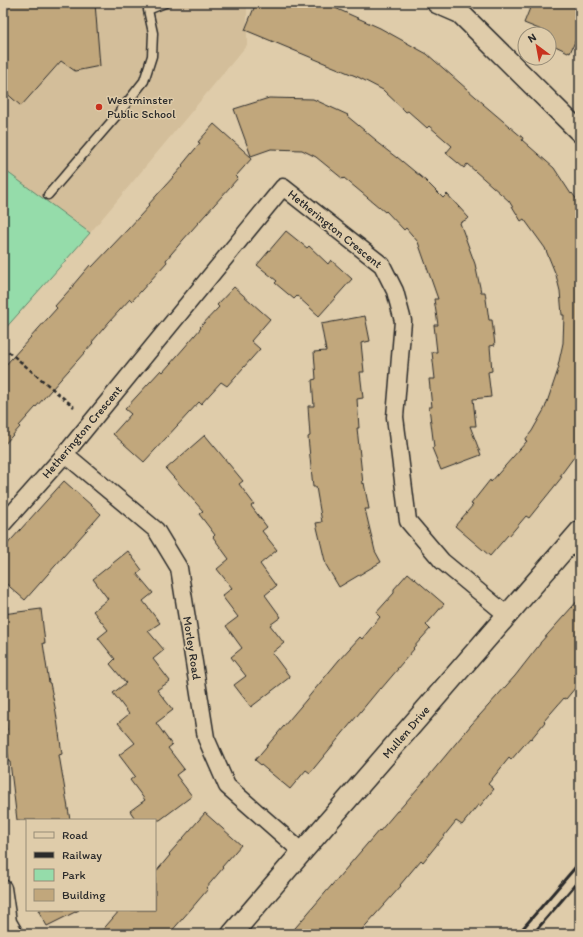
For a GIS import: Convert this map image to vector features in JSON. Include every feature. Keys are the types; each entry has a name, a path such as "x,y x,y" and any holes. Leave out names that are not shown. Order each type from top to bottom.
{"street":[{"path":"437,3 462,8 580,132"},
{"name":"Hetherington Crescent","path":"3,524 65,454 283,187 382,265 395,292 403,322 395,417 408,521 442,561 508,615"},
{"name":"Morley Road","path":"65,454 156,530 179,568 206,738 212,752 227,786 302,852"},
{"name":"Mullen Drive","path":"232,934 580,531"},
{"path":"3,888 8,922 15,934"}],"lane":[{"path":"48,195 118,114 144,81 152,56 152,33 147,7 165,3"}],"path":[{"path":"3,347 74,407"}],"shaded area":[{"name":"Westminster Public School","path":"3,3 249,3 247,7 247,45 90,233 3,169"}],"green space":[{"path":"3,169 90,233 3,331"}],"building":[{"path":"3,3 95,3 100,66 75,71 61,61 21,106 3,90"},
{"path":"256,3 324,3 380,28 427,54 523,138 522,140 554,168 571,194 572,193 580,204 580,449 560,476 562,477 529,518 526,516 490,556 455,526 473,505 471,504 490,480 491,482 527,441 525,440 545,408 559,367 563,343 564,315 562,315 560,291 556,275 545,248 524,219 521,221 509,201 467,164 464,168 446,153 452,146 429,126 427,128 408,111 406,112 383,90 358,77 245,30"},
{"path":"532,3 580,3 580,30 570,53 557,47 557,26 532,26 524,23"},
{"path":"269,98 313,99 348,115 347,116 376,140 375,141 426,181 443,198 447,194 469,218 460,223 475,264 481,292 485,292 489,320 492,320 495,345 490,346 492,371 488,372 491,397 473,399 476,426 470,426 481,455 441,470 432,448 434,447 429,407 432,407 429,379 435,379 432,352 437,352 434,325 438,325 434,299 438,299 418,242 406,228 404,230 386,211 385,212 316,157 302,150 271,149 251,156 234,109"},
{"path":"214,124 252,158 236,176 238,178 166,260 167,262 132,301 130,299 109,322 92,342 93,343 3,446 3,368 57,308 55,306 90,265 92,267 149,206 148,205 183,166 182,165 200,143 198,142"},
{"path":"286,231 307,248 309,246 328,264 331,260 352,279 319,316 297,296 294,299 275,283 277,281 257,265"},
{"path":"234,287 270,319 251,341 260,349 227,386 221,382 201,404 199,402 144,462 113,434 131,414 125,409 161,370 163,372 201,328 200,327 219,307 217,305"},
{"path":"365,316 370,341 361,343 364,372 360,372 363,398 357,399 359,428 357,428 363,484 364,483 369,509 365,509 375,551 381,562 339,587 326,565 316,523 322,522 316,487 313,487 308,437 310,436 308,406 314,406 312,380 316,379 314,352 326,351 321,324"},
{"path":"205,435 243,481 239,484 254,504 251,506 267,527 262,531 277,550 260,564 276,586 265,595 281,617 270,625 284,643 272,653 290,677 251,707 234,685 246,676 231,657 242,648 226,626 238,617 222,596 232,588 217,569 229,559 213,537 215,535 199,514 203,511 166,469"},
{"path":"64,481 101,514 25,600 3,581 3,549"},
{"path":"128,551 142,570 137,574 153,593 143,601 160,623 148,631 164,650 153,659 170,681 157,690 173,710 156,723 172,745 168,748 184,769 176,775 192,796 160,820 135,819 130,811 145,800 130,780 135,776 119,755 135,743 118,723 129,714 113,693 126,683 110,664 115,659 98,638 108,630 93,611 108,599 93,579"},
{"path":"408,573 444,604 426,625 430,629 413,648 414,649 398,669 381,689 380,688 310,773 306,770 290,789 255,760 339,660 360,637 362,639 380,617 376,613 394,593 394,589"},
{"path":"580,598 580,682 566,699 564,698 544,721 545,722 531,739 530,738 511,760 509,758 488,784 494,789 480,806 478,805 462,825 456,821 423,862 421,860 400,885 401,886 358,934 290,934 379,830 380,831 398,811 515,676 540,643"},
{"path":"41,609 45,643 43,643 49,683 56,712 62,754 59,755 70,819 17,820 10,762 4,730 7,730 3,711 3,614"},
{"path":"205,813 241,845 206,888 208,889 169,934 99,934 119,911 156,911 156,872 170,855 169,854"},
{"path":"39,911 77,911 47,926"}],"railway":[{"path":"518,934 580,862"},
{"path":"533,934 580,879"}],"place":[{"name":"Westminster Public School","path":"99,107"}]}
